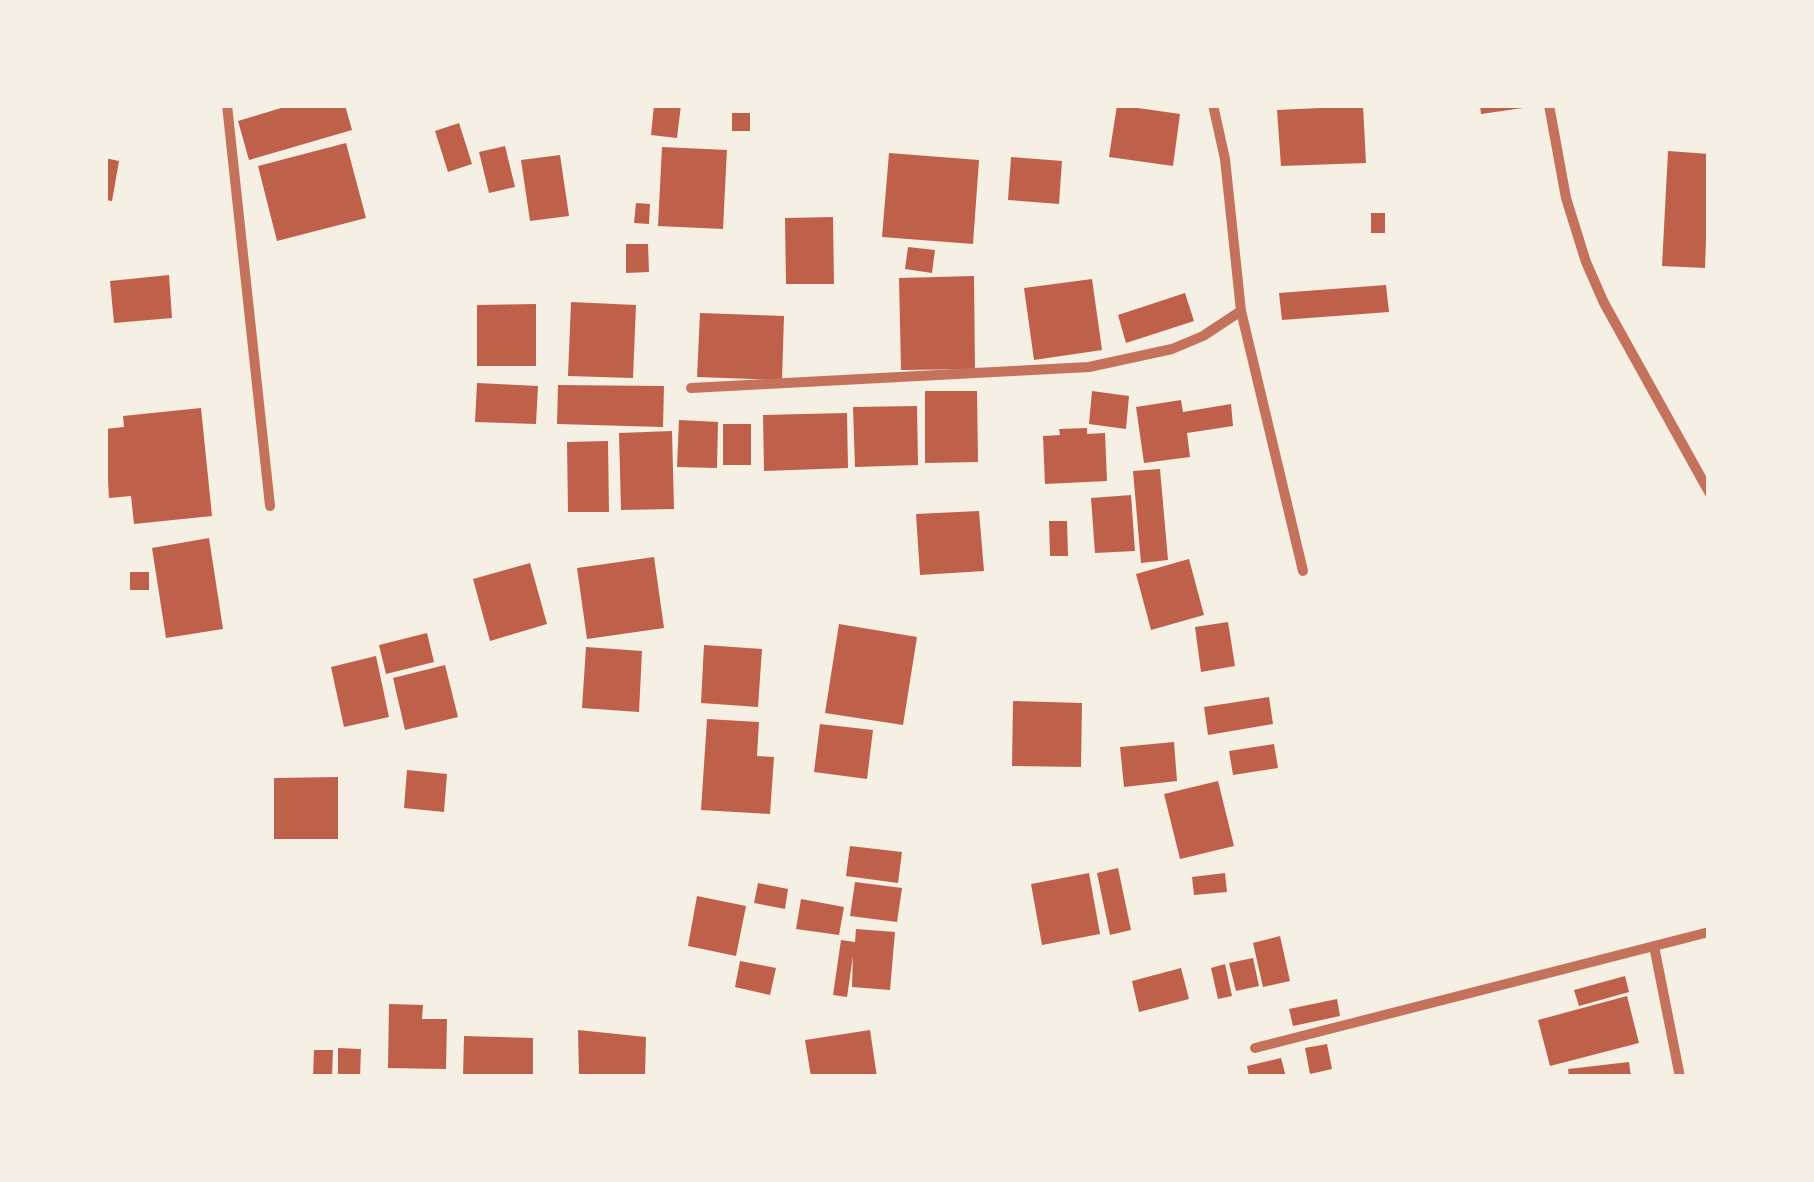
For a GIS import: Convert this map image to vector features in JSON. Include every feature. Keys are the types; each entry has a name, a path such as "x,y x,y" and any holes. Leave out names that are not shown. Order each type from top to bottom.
{"street":[{"path":"227,105 270,506"},
{"path":"1212,105 1224,159 1242,310 1303,571"},
{"path":"1549,105 1566,198 1586,262 1604,303 1709,492"},
{"path":"691,388 1089,366 1172,349 1203,336 1242,310"},
{"path":"1255,1048 1709,932"},
{"path":"1654,946 1680,1077"}],"building":[{"path":"291,105 345,105 352,130 249,160 238,121"},
{"path":"654,105 681,105 677,138 651,135"},
{"path":"1117,105 1180,114 1173,166 1109,157"},
{"path":"1480,105 1529,105 1530,107 1481,114"},
{"path":"1363,106 1366,163 1281,166 1277,110"},
{"path":"732,113 750,113 750,131 732,131"},
{"path":"459,123 472,164 448,172 435,131"},
{"path":"346,143 366,218 277,241 258,166"},
{"path":"505,146 515,187 489,193 479,152"},
{"path":"662,147 727,150 723,229 658,226"},
{"path":"1668,151 1709,154 1705,268 1662,266"},
{"path":"889,153 979,160 973,244 882,237"},
{"path":"560,155 569,216 530,221 521,160"},
{"path":"1011,157 1062,161 1059,204 1008,200"},
{"path":"105,158 119,161 112,201 105,200"},
{"path":"636,203 650,204 649,224 634,223"},
{"path":"1371,213 1385,213 1385,233 1371,233"},
{"path":"833,217 834,284 786,284 785,218"},
{"path":"626,244 648,244 649,272 626,273"},
{"path":"908,247 935,250 932,273 905,269"},
{"path":"169,275 172,318 114,323 110,281"},
{"path":"974,276 975,369 901,370 899,278"},
{"path":"1092,279 1102,350 1034,360 1024,288"},
{"path":"1386,285 1389,312 1282,320 1279,293"},
{"path":"1185,293 1194,321 1126,343 1118,315"},
{"path":"571,302 636,305 633,378 568,376"},
{"path":"536,304 536,366 477,366 477,305"},
{"path":"700,313 784,316 782,380 697,377"},
{"path":"477,383 538,386 536,424 475,422"},
{"path":"558,385 664,386 663,427 557,424"},
{"path":"925,391 977,391 978,462 925,463"},
{"path":"1092,391 1129,396 1126,429 1089,424"},
{"path":"1181,400 1183,412 1231,404 1233,426 1187,433 1190,457 1144,463 1136,407"},
{"path":"917,406 918,465 855,467 853,407"},
{"path":"201,408 212,516 134,524 131,496 109,498 105,429 124,427 123,416"},
{"path":"847,413 848,468 764,471 763,415"},
{"path":"679,420 718,422 717,468 677,467"},
{"path":"723,424 751,424 751,465 723,465"},
{"path":"1087,428 1087,434 1105,433 1107,481 1045,484 1043,436 1060,435 1059,429"},
{"path":"672,431 674,509 621,510 619,433"},
{"path":"608,441 609,512 568,512 567,442"},
{"path":"1160,469 1168,560 1141,563 1133,471"},
{"path":"1131,495 1135,551 1095,553 1091,498"},
{"path":"979,511 984,571 920,575 916,514"},
{"path":"1049,521 1067,521 1068,556 1050,556"},
{"path":"209,538 223,629 166,638 152,548"},
{"path":"654,557 664,628 587,639 577,568"},
{"path":"1189,559 1204,615 1151,630 1136,574"},
{"path":"530,563 547,624 490,641 473,579"},
{"path":"130,572 149,572 149,590 130,590"},
{"path":"1228,622 1235,666 1201,672 1195,627"},
{"path":"839,624 917,637 903,725 825,713"},
{"path":"427,633 434,662 386,674 379,645"},
{"path":"704,645 762,649 758,707 701,703"},
{"path":"586,647 642,651 639,712 582,708"},
{"path":"376,656 389,717 344,727 331,667"},
{"path":"445,665 458,717 405,730 393,678"},
{"path":"1269,697 1273,724 1208,735 1204,707"},
{"path":"1013,701 1082,703 1081,767 1012,766"},
{"path":"707,719 759,722 757,756 774,757 770,814 701,810"},
{"path":"820,724 873,730 867,779 814,772"},
{"path":"1174,742 1177,781 1124,787 1120,747"},
{"path":"1274,744 1278,768 1233,775 1229,751"},
{"path":"407,770 447,774 444,812 404,808"},
{"path":"338,777 338,839 274,839 274,778"},
{"path":"1218,781 1234,846 1180,859 1164,794"},
{"path":"850,846 902,852 898,883 846,876"},
{"path":"1118,868 1131,930 1110,935 1097,873"},
{"path":"1089,873 1100,934 1042,945 1031,884"},
{"path":"1225,873 1227,892 1194,895 1192,877"},
{"path":"855,882 902,888 897,922 850,916"},
{"path":"758,883 788,889 785,909 754,903"},
{"path":"697,896 746,906 736,956 688,946"},
{"path":"801,899 844,907 839,935 796,929"},
{"path":"856,929 895,932 890,990 852,987 853,956 847,997 833,995 841,940 855,942"},
{"path":"1280,936 1290,981 1263,987 1253,943"},
{"path":"1253,958 1259,986 1236,991 1229,963"},
{"path":"740,961 776,968 770,995 735,987"},
{"path":"1225,964 1232,996 1218,999 1211,968"},
{"path":"1181,968 1189,999 1139,1012 1132,981"},
{"path":"1625,976 1629,992 1579,1006 1574,990"},
{"path":"1627,996 1639,1043 1550,1066 1538,1020"},
{"path":"1337,999 1340,1016 1293,1026 1289,1009"},
{"path":"389,1004 423,1005 422,1019 447,1019 446,1069 388,1068"},
{"path":"578,1030 646,1037 645,1077 579,1077"},
{"path":"870,1030 877,1077 811,1077 805,1040"},
{"path":"464,1036 533,1038 533,1077 463,1077"},
{"path":"1327,1044 1332,1069 1310,1074 1305,1048"},
{"path":"338,1048 361,1049 360,1077 338,1077"},
{"path":"314,1050 333,1050 332,1077 313,1077"},
{"path":"1281,1058 1286,1077 1249,1077 1247,1066"},
{"path":"1629,1062 1631,1077 1569,1077 1568,1069"}]}
